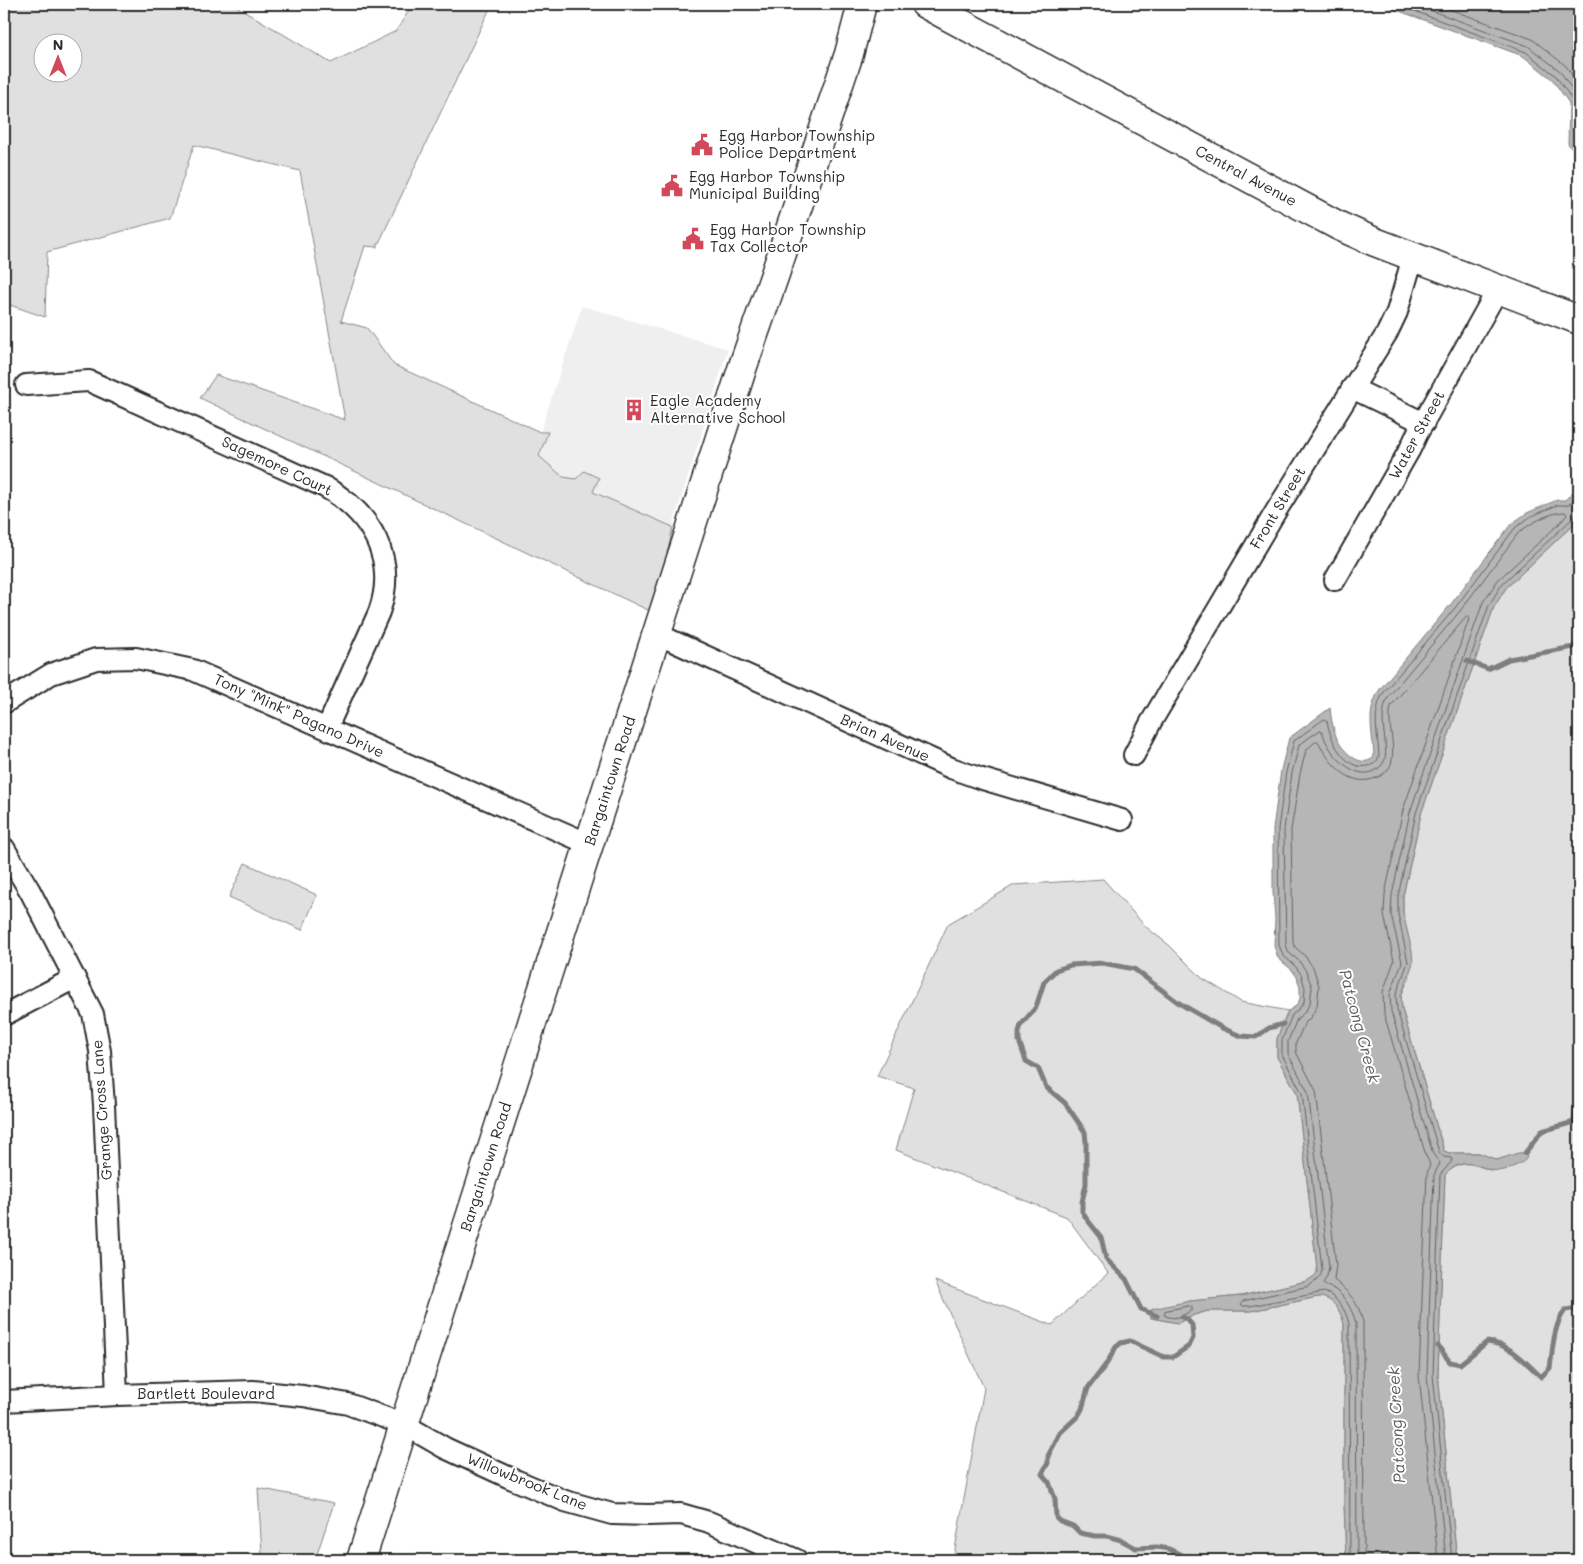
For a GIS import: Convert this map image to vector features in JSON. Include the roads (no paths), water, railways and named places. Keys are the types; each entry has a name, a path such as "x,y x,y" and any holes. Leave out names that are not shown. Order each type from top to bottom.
{"main road":[{"name":"Bargaintown Road","path":"361,1560 740,375 776,274 849,54 862,4"},
{"name":"Central Avenue","path":"925,4 1357,234 1579,320"}],"street":[{"name":"Front Street","path":"1134,755 1151,722 1208,626 1392,325 1413,257"},
{"name":"Water Street","path":"1335,580 1498,289"},
{"name":"Sagemore Court","path":"26,385 89,381 326,488 344,499 363,517 372,530 381,551 385,576 384,594 379,612 327,728"},
{"path":"1352,388 1424,423"},
{"name":"Brian Avenue","path":"657,634 951,768 1122,820"},
{"name":"Tony \"Mink\" Pagano Drive","path":"4,703 52,674 96,659 136,658 193,670 589,844"},
{"name":"Grange Cross Lane","path":"4,848 30,891 93,1014 100,1051 104,1105 117,1395"},
{"path":"4,1015 75,978"},
{"name":"Bartlett Boulevard","path":"4,1402 117,1395 254,1391 303,1396 348,1404 404,1425"},
{"name":"Willowbrook Lane","path":"404,1425 445,1448 565,1501 612,1514 681,1514 709,1522 797,1560"}],"water":[{"path":"1380,4 1579,4 1579,158 1568,144 1569,103 1552,79 1523,56"},
{"name":"Patcong Creek","path":"1579,486 1579,519 1506,588 1494,607 1421,814 1403,896 1403,913 1413,963 1401,996 1402,1009 1444,1151 1449,1153 1479,1153 1497,1160 1518,1153 1525,1153 1527,1157 1515,1166 1499,1171 1469,1163 1455,1167 1445,1175 1438,1374 1457,1560 1346,1560 1344,1503 1344,1324 1341,1314 1332,1302 1318,1297 1251,1311 1208,1311 1178,1323 1151,1318 1150,1312 1152,1309 1190,1301 1241,1296 1307,1281 1317,1273 1297,1093 1277,1057 1277,1039 1288,1011 1296,1006 1300,999 1297,977 1278,958 1274,946 1273,829 1281,770 1289,738 1330,708 1332,724 1343,749 1358,760 1364,761 1374,757 1371,714 1375,698 1380,689 1451,604 1511,524 1527,513 1557,500 1565,500"}],"waterway":[{"path":"1467,661 1488,669 1509,659 1579,646"},
{"path":"1157,1316 1141,1309 1126,1279 1106,1259 1101,1237 1082,1211 1086,1184 1085,1132 1065,1103 1046,1087 1038,1068 1026,1061 1019,1041 1021,1025 1036,1007 1044,982 1056,970 1071,965 1103,963 1134,969 1179,1003 1222,1028 1241,1036 1256,1037 1269,1028 1283,1024"},
{"path":"1525,1153 1542,1131 1574,1122 1579,1093"},
{"path":"1438,1346 1450,1362 1460,1364 1487,1342 1496,1343 1517,1355 1541,1377 1550,1368 1554,1338 1558,1323 1565,1310 1572,1309 1579,1312"},
{"path":"1182,1317 1187,1319 1192,1325 1193,1338 1189,1346 1173,1357 1164,1357 1130,1341 1121,1343 1116,1347 1107,1363 1088,1388 1078,1416 1060,1433 1048,1456 1048,1463 1042,1474 1049,1482 1055,1499 1056,1517 1060,1521 1073,1526 1080,1533 1107,1536 1121,1540 1136,1548 1157,1547 1169,1549 1192,1560"}],"place":[{"name":"Egg Harbor Township Police Department","path":"702,145"},
{"name":"Egg Harbor Township Municipal Building","path":"672,186"},
{"name":"Egg Harbor Township Tax Collector","path":"693,239"},
{"name":"Eagle Academy Alternative School","path":"634,410"}]}
